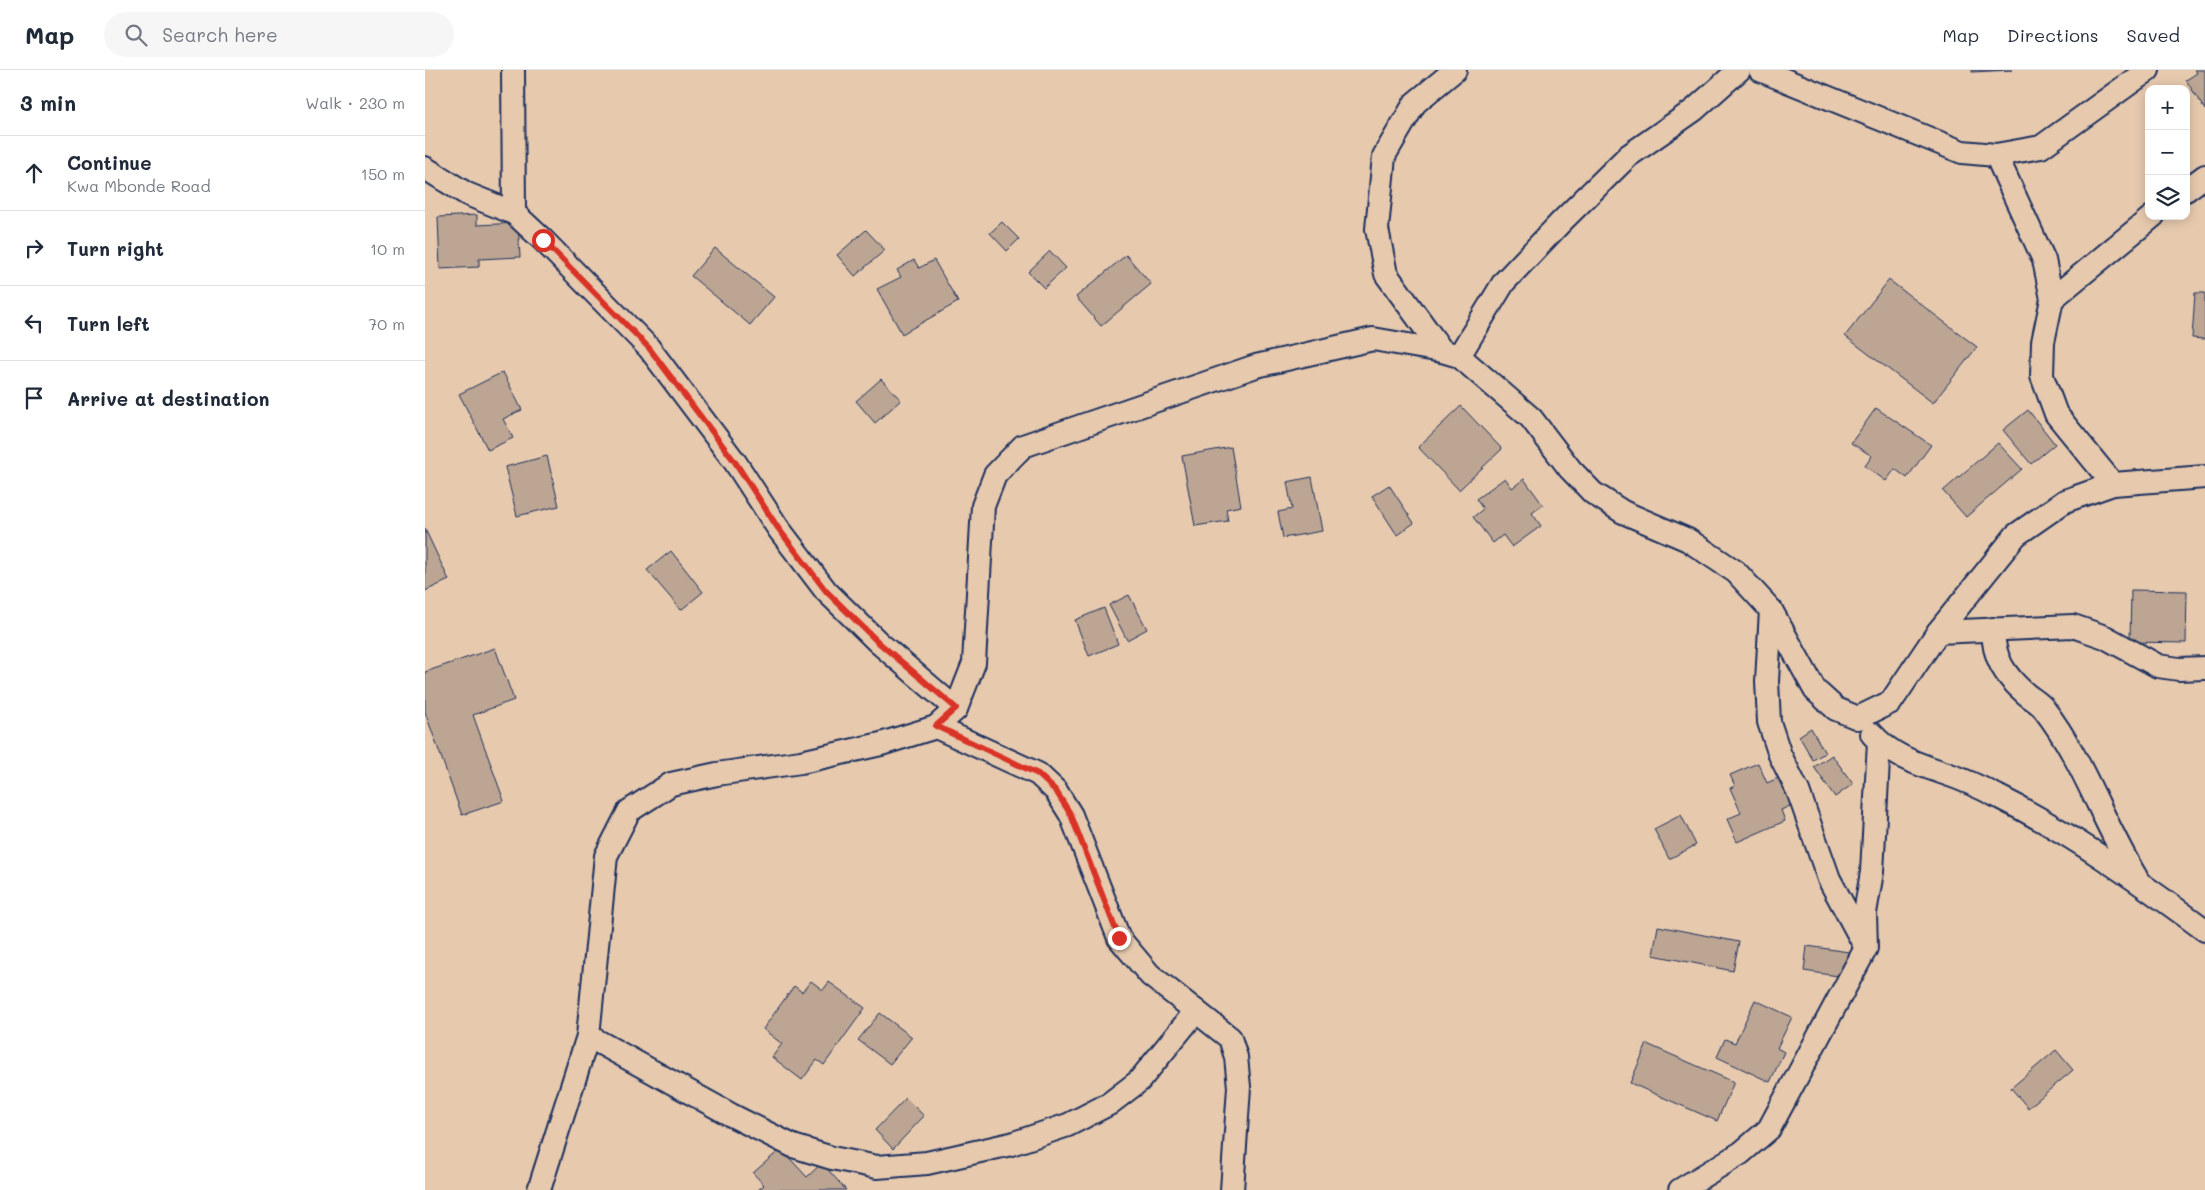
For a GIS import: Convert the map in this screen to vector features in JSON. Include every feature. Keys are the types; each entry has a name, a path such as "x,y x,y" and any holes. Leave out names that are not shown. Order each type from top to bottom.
{"street":[{"path":"513,70 515,212"},
{"path":"1455,70 1415,103 1384,156 1377,229 1386,274 1450,353 1531,418 1570,469 1593,492 1623,512 1688,540 1736,572 1771,610 1815,690 1836,708 1859,718 1879,742 1913,763 1946,774 1996,795 2058,830 2139,882 2205,930"},
{"path":"1450,353 1504,282 1628,156 1694,110 1739,70"},
{"path":"1760,70 1962,152 1996,155 2041,146 2148,70"},
{"path":"1996,155 2043,260 2052,299 2043,342 2042,376 2056,414 2113,484"},
{"path":"425,168 467,194 515,212 649,348 735,462 778,528 826,591 878,642 956,708"},
{"path":"2190,187 2205,176"},
{"path":"2052,299 2148,220"},
{"path":"539,1190 587,1036 605,856 629,811 671,784 717,774 828,756 881,744 936,726 956,708 974,663 983,506 995,474 1023,446 1257,366 1373,339 1450,353"},
{"path":"1859,718 1891,702 1938,632 2017,535 2065,501 2113,484 2205,477"},
{"path":"1771,610 1767,681 1769,722 1780,755 1798,791 1829,879 1866,948"},
{"path":"1938,632 2073,626 2105,637 2158,666 2179,669 2205,668"},
{"path":"1993,629 1993,644 2002,669 2013,683 2043,707 2074,758 2109,824 2123,856 2139,882"},
{"path":"936,726 1038,774 1056,791 1071,815 1119,938 1150,975 1230,1038 1236,1057 1239,1087 1232,1190"},
{"path":"1680,1190 1741,1153 1769,1129 1866,948 1865,913 1872,872 1879,742"},
{"path":"587,1036 731,1115 793,1146 832,1158 877,1166 927,1163 1011,1144 1076,1121 1109,1104 1139,1081 1196,1011"}],"building":[{"path":"1972,70 2012,70 1972,72"},
{"path":"2195,70 2205,70 2205,110 2186,80 2197,73"},
{"path":"477,215 477,225 518,223 520,257 479,259 479,267 440,269 438,217"},
{"path":"1002,222 1019,239 1007,251 990,233"},
{"path":"866,230 885,250 855,276 837,255"},
{"path":"715,248 774,297 750,325 691,276"},
{"path":"1050,251 1066,268 1044,288 1028,272"},
{"path":"1126,255 1151,284 1101,326 1076,297"},
{"path":"914,260 919,268 934,260 958,302 902,334 877,289 901,277 897,270"},
{"path":"1889,280 1977,347 1933,403 1845,336"},
{"path":"2195,293 2205,293 2205,339 2192,338"},
{"path":"503,372 522,410 503,419 513,438 488,450 459,394"},
{"path":"881,379 901,400 875,423 856,401"},
{"path":"1461,406 1502,449 1459,490 1418,447"},
{"path":"1876,408 1931,445 1907,478 1895,469 1886,481 1865,466 1872,456 1851,443"},
{"path":"2028,410 2055,444 2031,464 2003,430"},
{"path":"1998,443 2022,469 1966,517 1943,491"},
{"path":"1231,447 1241,506 1226,509 1228,521 1195,526 1182,456"},
{"path":"547,456 559,506 517,516 505,467"},
{"path":"1312,477 1322,531 1283,538 1278,512 1292,509 1287,482"},
{"path":"1505,478 1512,488 1524,479 1543,505 1532,513 1541,526 1512,547 1503,535 1493,543 1473,517 1483,509 1476,499"},
{"path":"1389,485 1414,523 1397,535 1372,496"},
{"path":"425,529 449,580 425,591"},
{"path":"671,551 703,592 681,610 647,570"},
{"path":"2131,590 2187,591 2186,643 2130,642"},
{"path":"1129,595 1147,629 1127,640 1109,605"},
{"path":"1104,608 1118,644 1089,656 1075,620"},
{"path":"495,648 514,700 473,715 504,801 462,815 425,712 425,672"},
{"path":"1811,728 1825,753 1813,760 1799,736"},
{"path":"1832,755 1853,784 1835,797 1814,767"},
{"path":"1758,763 1767,783 1780,777 1792,805 1781,810 1785,821 1737,842 1727,819 1741,813 1730,788 1735,786 1730,775"},
{"path":"1681,815 1696,845 1669,859 1654,829"},
{"path":"1658,926 1739,942 1733,971 1653,955"},
{"path":"1807,946 1849,952 1845,977 1804,971"},
{"path":"811,981 823,990 829,982 865,1008 824,1065 817,1060 802,1080 772,1057 782,1044 763,1029 794,986 802,992"},
{"path":"1755,1000 1792,1017 1777,1048 1784,1052 1770,1082 1717,1057 1725,1039 1735,1043"},
{"path":"880,1013 912,1037 890,1064 858,1040"},
{"path":"1647,1044 1734,1082 1717,1121 1630,1083"},
{"path":"2056,1050 2073,1070 2028,1108 2011,1088"},
{"path":"906,1098 924,1116 893,1149 875,1130"},
{"path":"781,1149 807,1177 822,1163 846,1190 758,1190 764,1185 753,1173"}],"route":[{"path":"543,240 649,348 735,462 778,528 826,591 878,642 956,708 936,726 1038,774 1056,791 1071,815 1119,938"}]}
